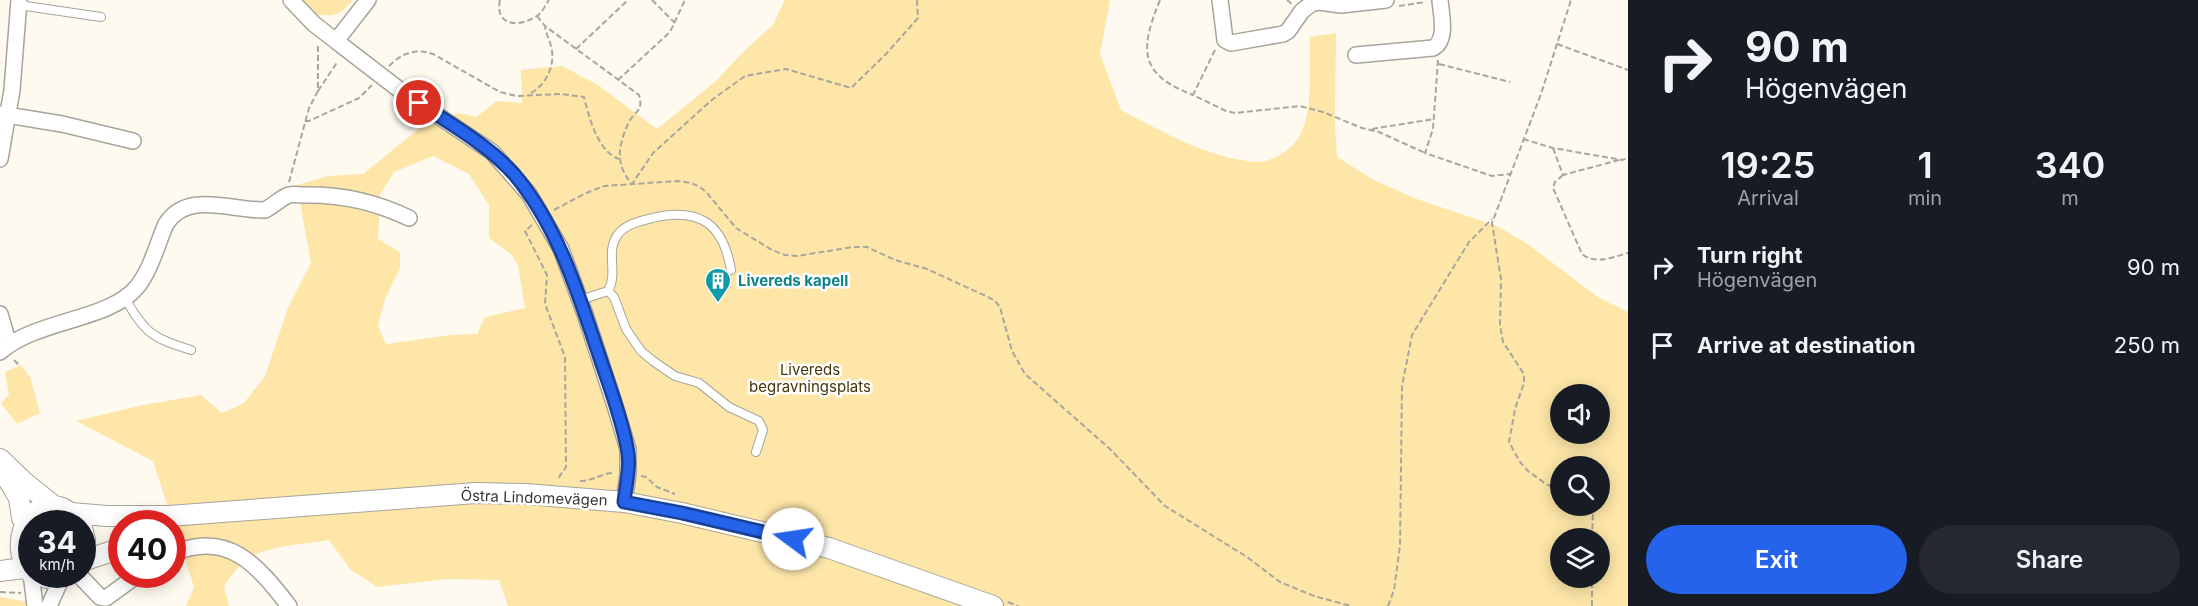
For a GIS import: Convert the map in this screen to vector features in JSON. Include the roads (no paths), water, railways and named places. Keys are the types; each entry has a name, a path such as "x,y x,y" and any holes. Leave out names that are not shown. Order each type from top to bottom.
{"street":[{"path":"291,0 336,41 392,84 492,152 513,174 543,216 561,249 580,300 628,449 628,474 624,502"},
{"path":"336,41 368,0"},
{"path":"1220,0 1225,40 1231,43 1283,34 1288,31 1302,11 1315,3 1341,5 1386,0"},
{"path":"1356,55 1432,48 1437,45 1441,39 1442,30 1440,0"},
{"path":"0,159 4,115 12,90 19,2"},
{"path":"4,115 62,124 133,141"},
{"path":"0,314 6,351 30,333 86,315 125,298 141,282 166,224 170,217 182,207 210,205 265,210 284,197 319,194 375,204 409,218"},
{"path":"0,459 53,510"},
{"path":"0,466 19,498 21,510"},
{"name":"Östra Lindomevägen","path":"186,522 240,510 476,493 526,494 624,502 746,527 829,548 993,606"},
{"path":"18,524 7,542 18,558"},
{"path":"186,550 199,546 233,550 252,562 289,606"},
{"path":"0,571 18,572"},
{"path":"32,588 35,606"},
{"path":"50,606 61,588"},
{"path":"87,588 100,597 106,598 120,588"}],"lane":[{"path":"19,2 101,17"},
{"path":"608,291 613,275 611,249 619,233 637,222 669,214 690,216 708,224 727,249 731,270"},
{"path":"580,300 608,291"},
{"path":"608,291 614,297 630,335 641,351 653,362 675,376 699,382 729,407 759,422 763,430 756,452"},
{"path":"125,298 151,334 160,340 191,350"}],"place":[{"name":"Livereds kapell","path":"718,304"}],"park label":[{"name":"Livereds begravningsplats","path":"810,378"}]}
